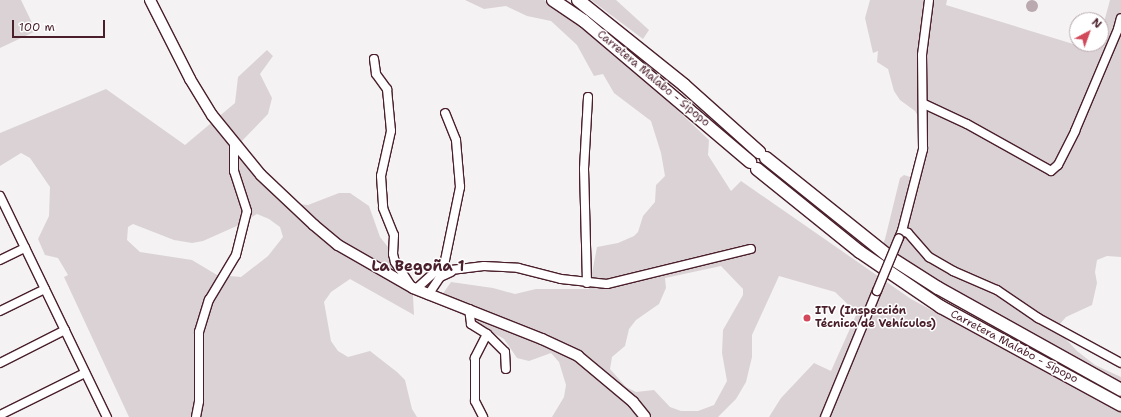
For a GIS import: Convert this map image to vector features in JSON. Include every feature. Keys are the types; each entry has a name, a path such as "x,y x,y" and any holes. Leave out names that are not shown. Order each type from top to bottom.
{"highway":[{"name":"Carretera Malabo - Sipopo","path":"553,0 584,21 753,165 860,252 940,307 1121,405"},
{"name":"Carretera Malabo - Sipopo","path":"578,0 684,85 762,155 891,258 938,288 1121,390"}],"main road":[{"path":"150,0 190,79 234,145 289,204 338,245 414,288 469,309 578,356 628,396 645,417"}],"street":[{"path":"825,417 901,235 923,149 924,104 922,55 929,0"},
{"path":"924,104 967,124 1051,171 1058,165 1075,131 1118,29 1121,18"},
{"path":"374,59 376,74 387,89 391,131 381,176 383,208 394,235 393,254 395,262 414,288 430,274 442,270 456,270 484,266 504,267 587,283 607,284 751,249"},
{"path":"587,283 584,169 588,97"},
{"path":"442,270 460,187 456,140 445,113"},
{"path":"196,417 198,401 199,332 209,300 236,255 247,211 234,171 234,145"},
{"path":"0,196 2,207 25,248 86,373 103,416"},
{"path":"901,235 912,236 923,252 942,265 997,290 1038,318 1121,363"},
{"path":"0,260 25,248"},
{"path":"428,294 440,277 456,270"},
{"path":"0,311 45,289"},
{"path":"469,309 471,324 487,334 505,352 506,370"},
{"path":"0,363 65,330"},
{"path":"483,417 476,401 475,358 487,334"},
{"path":"0,415 86,373"}],"shaded area":[{"path":"0,0 21,0 36,31 0,48"},
{"path":"465,0 544,0 559,9 618,54 709,140 708,155 731,191 741,181 911,299 1121,413 1121,417 769,417 781,398 814,363 831,371 857,313 835,292 779,276 752,335 752,357 746,382 736,399 718,417 552,417 564,397 566,385 559,362 551,353 529,361 517,358 504,339 438,301 451,282 493,288 515,294 536,289 589,289 597,247 618,243 634,236 638,232 643,216 655,202 656,185 665,176 661,153 651,121 614,93 603,74 594,76 577,45 551,21 527,16 506,6 484,9","holes":["721,266 743,289 743,295 723,330 722,353 727,381 714,405 698,411 681,411 670,407 654,390 636,392 626,387 610,369 612,357 625,346 629,329 636,320 659,304 666,288 665,278"]},
{"path":"591,0 616,0 649,30 643,39"},
{"path":"870,0 947,0 946,5 1069,43 1069,52 1109,52 1109,12 1107,12 1110,0 1121,0 1121,257 1107,256 1097,260 1095,272 1097,283 1092,305 1066,317 1059,325 1062,335 1077,351 1095,365 1121,377 1121,385 972,311 878,256 885,239 900,178 904,175 910,177 914,173 919,150 921,121 915,111 900,100 894,91 888,69 877,62 878,51 873,53 865,18"},
{"path":"1030,0 1034,0 1038,6 1034,12 1030,12 1026,8 1026,4"},
{"path":"267,50 273,56 260,74 272,98 268,114 238,145 296,204 308,205 339,193 350,193 369,206 380,237 412,277 414,315 350,279 331,292 324,302 331,341 338,351 348,357 370,351 397,372 405,380 412,409 417,417 129,417 64,277 68,275 58,258 45,255 38,239 49,216 50,187 30,158 21,153 0,166 0,133 106,89 185,145 235,103 238,77","holes":["257,214 269,219 280,227 283,237 268,256 241,277 217,275 192,260 140,252 127,240 128,227 133,224 174,240 192,243 203,241 239,225"]}],"place":[{"name":"ITV (Inspección Técnica de Vehículos)","path":"807,318"}],"district":[{"name":"La Begoña 1","path":"418,267"}]}
